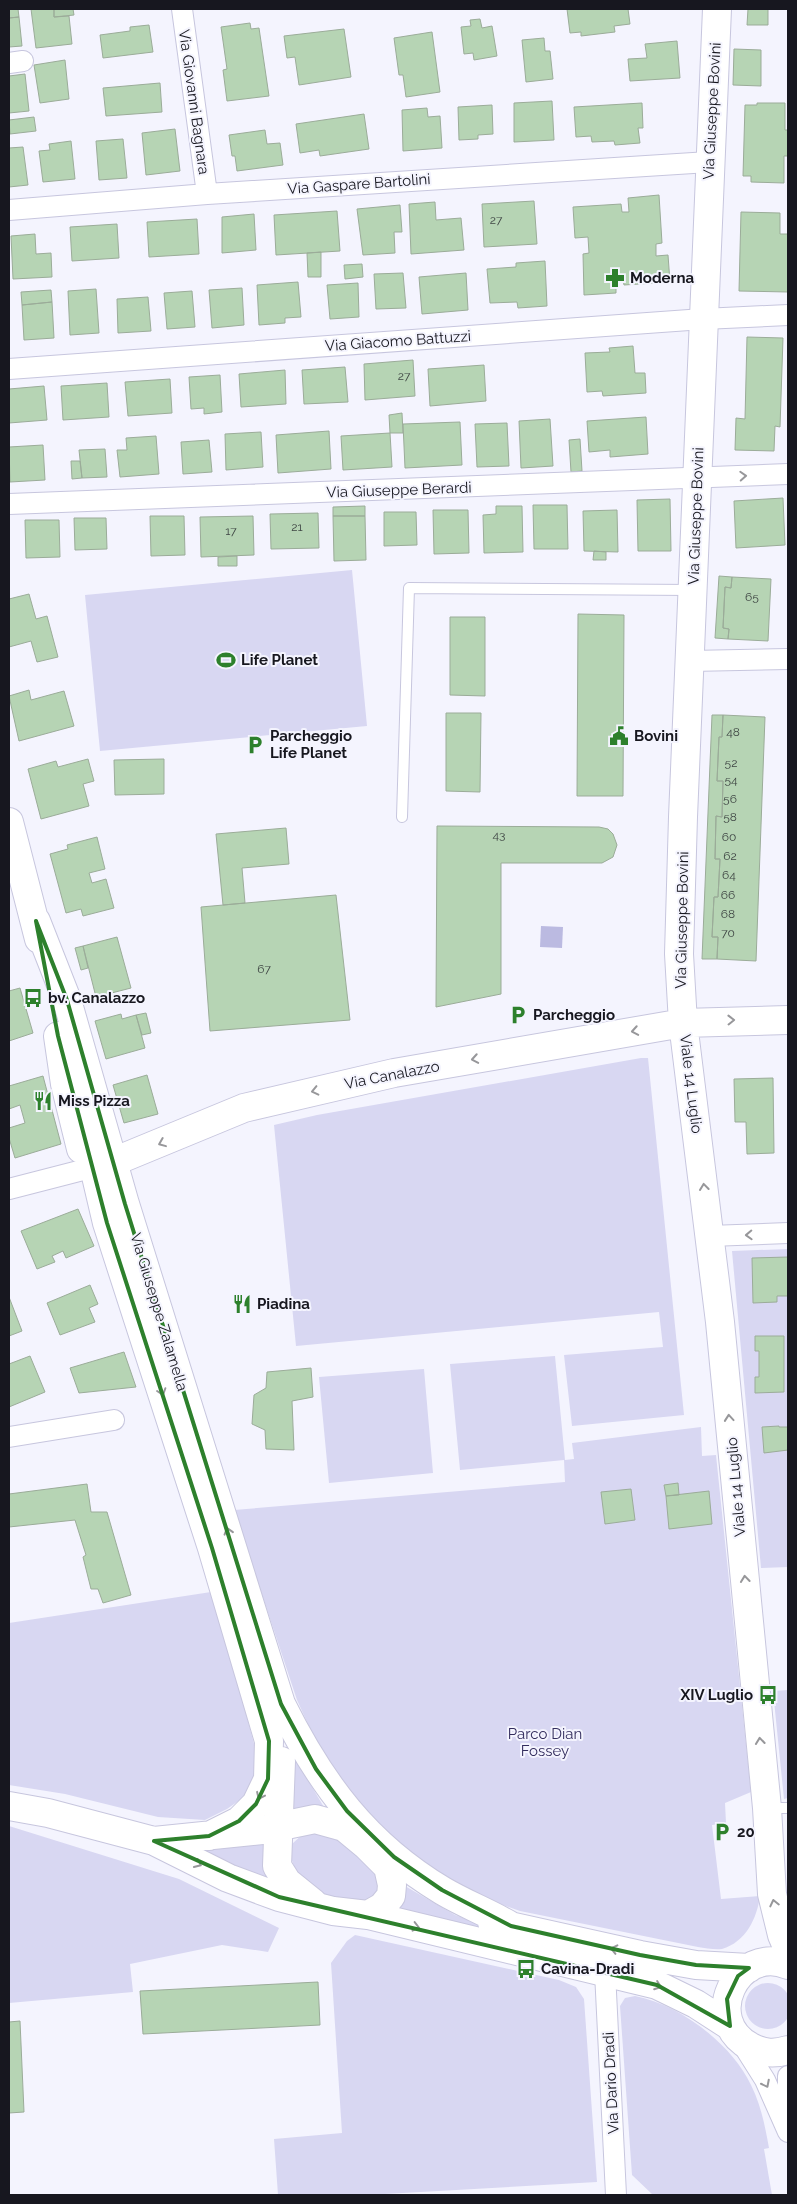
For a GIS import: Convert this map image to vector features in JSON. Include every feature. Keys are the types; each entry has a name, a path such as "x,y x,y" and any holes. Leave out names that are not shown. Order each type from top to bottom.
{"street":[{"name":"Via Giovanni Bagnara","path":"182,9 207,194"},
{"name":"Via Giuseppe Bovini","path":"683,1023 679,954 690,661 681,590 697,478 716,9"},
{"name":"Via Gaspare Bartolini","path":"9,210 207,194 709,162"},
{"name":"Via Giacomo Battuzzi","path":"9,369 703,319 788,315"},
{"name":"Via Giuseppe Berardi","path":"9,504 788,474"},
{"path":"690,661 788,659"},
{"name":"Via Giuseppe Zalamella","path":"9,822 18,891 36,921 67,1000 95,1170 107,1223 212,1548 269,1741 268,1778 256,1804 239,1821 209,1836"},
{"name":"Via Giuseppe Zalamella","path":"36,921 58,1036 64,1084 81,1152 82,1166 95,1170 163,1326 281,1704 305,1765 344,1826"},
{"name":"Via Canalazzo","path":"9,1189 95,1170 244,1108 394,1073 683,1023 788,1020"},
{"name":"Viale 14 Luglio","path":"683,1023 778,1808 772,1894 782,1935 788,1949"},
{"path":"710,1236 788,1233"},
{"path":"9,1437 114,1420"},
{"name":"Via Giuseppe Zalamella","path":"212,1548 229,1575 275,1718 281,1753 282,1785 278,1826"},
{"name":"Via Giuseppe Zalamella","path":"281,1704 316,1769 347,1811 374,1839 417,1874 442,1890 511,1926"},
{"path":"9,1806 48,1813 154,1841 228,1878 279,1897 334,1911 368,1915 657,1985 696,2004 759,2052 770,2053 788,2050"},
{"path":"154,1841 262,1830 315,1819 344,1826 388,1867 436,1897 481,1920 659,1959 696,1965 749,1968"},
{"path":"278,1826 277,1866 287,1882 316,1906"},
{"path":"368,1915 382,1907 391,1896 392,1885 388,1867"},
{"path":"788,1965 773,1962 760,1963 749,1968 738,1976 726,2000 726,2013 736,2034 759,2070 788,2132"},
{"name":"Via Dario Dradi","path":"605,1972 616,2195"},
{"path":"788,2076 788,2102"}],"lane":[{"path":"402,817 409,588 681,590"}],"highlighted area":[{"path":"36,921 67,1000 125,1204 281,1704 316,1769 347,1811 394,1857 442,1890 511,1926 640,1955 696,1965 749,1968 738,1976 727,1999 730,2026 657,1985 279,1897 154,1841 209,1836 239,1821 256,1804 268,1779 269,1741 212,1548 107,1223 58,1036"}],"green space":[{"name":"Life Planet","path":"352,570 367,726 100,751 85,595"},
{"path":"648,1058 684,1415 572,1426 564,1355 663,1347 659,1312 296,1346 274,1125 317,1115"},
{"path":"788,1249 788,1567 761,1568 732,1251"},
{"name":"Parco Dian Fossey","path":"555,1356 565,1460 574,1459 572,1443 701,1427 702,1456 716,1455 751,1792 725,1803 726,1823 712,1825 721,1899 760,1896 753,1921 744,1935 738,1941 722,1949 698,1947 520,1911 469,1893 402,1851 341,1785 317,1744 297,1700 234,1510 565,1482 564,1460 460,1470 450,1364"},
{"path":"424,1369 433,1473 329,1483 319,1377"},
{"path":"211,1592 257,1755 257,1774 247,1795 227,1809 205,1820 158,1817 65,1794 9,1785 9,1623"},
{"path":"788,1690 788,1798 784,1799 773,1691"},
{"path":"292,1753 325,1809 295,1814 291,1809"},
{"path":"9,1826 179,1879 279,1928 268,1952 222,1945 130,1964 133,1992 9,2003"},
{"path":"324,1830 380,1865 378,1897 362,1906 331,1900 313,1888 296,1871 291,1858 292,1844 305,1832"},
{"path":"268,1837 273,1885 200,1852 201,1846"},
{"path":"405,1886 455,1915 489,1928 549,1946 392,1913"},
{"path":"355,1935 559,1980 576,1987 584,1999 597,2182 367,2195 278,2195 274,2139 342,2133 331,1963 347,1941"},
{"path":"768,1983 781,1987 787,1993 791,2006 787,2019 781,2025 768,2029 755,2025 749,2019 745,2006 749,1993 755,1987"},
{"path":"635,1996 652,2000 669,2008 702,2028 718,2041 742,2070 751,2085 764,2124 769,2148 764,2149 772,2195 653,2195 632,2175 620,2006 625,1998"}],"shaded area":[{"path":"541,926 563,927 562,948 540,947"}],"building":[{"path":"9,9 18,9 19,17 9,18"},
{"path":"31,9 54,9 54,17 69,16 72,44 36,48"},
{"path":"54,9 73,9 74,15 54,17"},
{"path":"567,9 628,9 630,24 614,26 615,32 581,36 581,32 570,33"},
{"path":"748,9 768,9 768,25 747,25"},
{"path":"19,17 22,46 9,47 9,18"},
{"path":"480,19 482,28 492,26 497,56 474,60 473,53 464,54 461,27 471,26 470,20"},
{"path":"250,23 251,29 259,28 269,96 227,101 223,70 227,69 221,27"},
{"path":"149,25 153,52 103,58 100,35 130,31 130,27"},
{"path":"344,29 351,77 299,85 295,57 287,58 284,36"},
{"path":"432,32 440,92 406,97 403,75 399,75 394,38"},
{"path":"544,38 545,51 550,51 553,79 526,82 522,40"},
{"path":"677,41 680,78 630,81 628,59 647,58 645,44"},
{"path":"734,49 761,50 761,86 733,85"},
{"path":"65,60 69,99 40,103 34,65"},
{"path":"25,74 29,111 9,113 9,76"},
{"path":"160,83 162,112 106,116 103,88"},
{"path":"552,101 554,140 514,142 514,103"},
{"path":"642,103 643,128 638,128 640,143 615,145 614,141 592,142 591,136 576,137 574,107"},
{"path":"757,103 785,103 785,130 788,130 788,156 784,156 784,183 751,182 751,176 743,176 745,105 757,105"},
{"path":"492,105 493,134 478,135 478,139 459,140 458,107"},
{"path":"427,108 428,117 440,116 442,148 403,151 402,110"},
{"path":"364,114 369,149 320,156 319,150 300,153 296,124"},
{"path":"34,117 36,131 10,134 9,120"},
{"path":"175,129 180,171 146,175 142,133"},
{"path":"265,130 267,144 280,143 283,165 237,171 235,156 232,156 229,135"},
{"path":"123,139 127,178 99,180 96,141"},
{"path":"71,141 75,179 43,182 39,151 50,150 49,144"},
{"path":"23,147 28,185 9,187 9,148"},
{"path":"659,195 662,243 656,244 656,256 668,255 670,282 624,285 623,279 616,279 616,293 584,295 583,254 589,253 588,237 575,238 573,207 621,204 622,212 629,212 628,198"},
{"path":"534,201 537,244 484,247 482,204"},
{"path":"435,202 436,220 461,218 464,250 411,254 409,204"},
{"path":"400,205 402,232 394,232 395,253 363,255 357,209"},
{"path":"337,211 340,251 276,255 274,215"},
{"path":"741,212 780,213 780,234 788,234 788,292 739,291"},
{"path":"254,214 256,250 222,253 222,217"},
{"path":"197,219 199,254 149,257 147,222"},
{"path":"117,224 119,258 72,261 70,227"},
{"path":"35,234 36,254 51,253 52,277 13,279 11,236"},
{"path":"321,252 321,277 308,277 307,253"},
{"path":"545,261 547,306 518,308 517,302 490,303 487,269 516,267 516,263"},
{"path":"362,264 363,277 345,279 344,265"},
{"path":"403,273 406,308 376,309 374,274"},
{"path":"466,273 468,310 422,314 419,277"},
{"path":"298,282 301,317 285,318 285,323 259,325 257,285"},
{"path":"358,283 359,317 330,319 327,285"},
{"path":"242,288 244,325 212,328 209,290"},
{"path":"96,289 99,333 70,335 68,291"},
{"path":"51,290 52,302 22,305 21,292"},
{"path":"192,291 195,327 167,329 164,293"},
{"path":"148,297 151,331 118,333 117,299"},
{"path":"52,302 54,338 24,340 22,305"},
{"path":"747,337 783,338 780,427 775,426 774,451 735,450 736,418 745,419"},
{"path":"633,346 635,373 645,373 646,393 603,396 602,391 587,392 585,353 610,352 609,348"},
{"path":"413,360 415,396 365,400 364,364"},
{"path":"484,365 486,401 430,406 428,369"},
{"path":"345,367 348,402 304,404 302,370"},
{"path":"285,370 286,404 241,407 239,374"},
{"path":"220,375 222,412 204,414 204,408 191,409 189,377"},
{"path":"170,379 172,413 128,416 125,382"},
{"path":"107,383 109,417 63,420 61,386"},
{"path":"44,386 47,420 9,423 9,389"},
{"path":"402,413 403,433 390,433 389,415"},
{"path":"646,417 648,454 610,457 610,450 589,452 587,421"},
{"path":"550,419 553,466 521,468 519,421"},
{"path":"460,422 462,465 405,468 403,424"},
{"path":"507,423 509,466 477,467 475,424"},
{"path":"329,431 331,469 278,473 276,435"},
{"path":"261,432 263,467 226,470 225,434"},
{"path":"390,433 392,467 343,470 341,436"},
{"path":"156,436 159,474 120,477 117,450 127,450 126,438"},
{"path":"580,439 582,471 571,472 569,440"},
{"path":"209,440 212,472 183,474 181,442"},
{"path":"43,445 45,480 10,482 9,447"},
{"path":"105,449 107,477 82,478 79,450"},
{"path":"71,461 80,461 82,478 72,479"},
{"path":"783,498 785,545 736,548 734,501"},
{"path":"670,499 671,551 638,551 637,500"},
{"path":"533,505 567,505 568,549 534,549"},
{"path":"365,506 365,516 333,516 333,507"},
{"path":"496,506 522,506 523,552 484,553 483,515 496,514"},
{"path":"433,510 468,510 469,553 434,554"},
{"path":"617,510 618,552 584,551 583,511"},
{"path":"384,512 416,512 417,545 384,546"},
{"path":"318,513 319,548 271,549 270,514"},
{"path":"150,516 184,516 185,555 151,556"},
{"path":"253,516 254,555 201,557 200,517"},
{"path":"333,516 365,516 366,560 334,561"},
{"path":"74,518 106,518 107,549 75,550"},
{"path":"25,520 59,520 60,557 26,558"},
{"path":"594,551 606,552 606,560 593,560"},
{"path":"237,556 237,566 218,566 218,557"},
{"path":"719,576 732,577 731,588 725,587 723,628 729,629 728,639 715,638"},
{"path":"732,577 771,579 768,641 728,639 729,629 723,628 725,587 731,588"},
{"path":"29,594 36,619 47,616 58,657 37,662 31,641 9,647 9,599"},
{"path":"578,614 624,615 623,796 577,796"},
{"path":"450,617 485,617 485,696 450,695"},
{"path":"29,690 31,700 64,691 74,726 19,741 9,696"},
{"path":"446,713 481,713 480,792 446,791"},
{"path":"712,715 723,715 722,737 719,737 717,781 723,781 722,817 716,816 715,859 720,859 718,897 714,897 712,937 718,937 717,959 702,959"},
{"path":"723,715 765,717 756,961 717,959 718,937 712,937 714,897 718,897 720,859 715,859 716,816 722,817 723,781 717,781 719,737 722,737"},
{"path":"88,759 94,781 83,784 89,806 41,819 28,769 56,761 58,767"},
{"path":"164,759 164,794 115,795 114,760"},
{"path":"437,826 599,827 608,829 613,834 617,845 613,857 602,863 501,863 501,994 436,1007"},
{"path":"286,828 289,864 242,868 245,903 223,905 216,834"},
{"path":"97,837 105,869 89,873 92,883 106,879 114,908 83,916 81,909 66,913 50,854 68,849 67,845"},
{"path":"336,895 350,1020 210,1031 201,907"},
{"path":"117,937 131,988 96,997 83,946"},
{"path":"83,946 88,968 81,970 75,948"},
{"path":"20,988 33,1033 9,1041 9,991"},
{"path":"146,1013 151,1033 142,1035 136,1015"},
{"path":"121,1014 122,1019 136,1015 145,1048 106,1059 95,1021"},
{"path":"147,1075 158,1114 124,1123 113,1085"},
{"path":"43,1076 61,1144 15,1158 9,1138 9,1128 25,1123 20,1105 9,1109 9,1086"},
{"path":"773,1078 774,1153 747,1154 746,1122 735,1122 734,1079"},
{"path":"78,1209 94,1246 66,1258 63,1251 52,1256 55,1262 37,1269 21,1231"},
{"path":"788,1257 788,1296 777,1296 777,1302 753,1303 752,1258"},
{"path":"90,1285 98,1304 89,1308 95,1322 60,1335 47,1303"},
{"path":"9,1297 22,1331 9,1336"},
{"path":"755,1336 784,1336 784,1392 755,1393 755,1377 759,1377 759,1351 755,1351"},
{"path":"124,1352 136,1387 79,1393 70,1368"},
{"path":"30,1356 45,1392 9,1407 9,1364"},
{"path":"311,1368 313,1397 292,1401 294,1450 266,1449 265,1430 252,1424 254,1395 266,1388 267,1372"},
{"path":"762,1427 788,1427 788,1450 764,1453"},
{"path":"678,1483 679,1495 666,1496 664,1485"},
{"path":"87,1484 91,1512 107,1512 131,1595 103,1603 98,1589 91,1589 83,1557 86,1555 75,1520 9,1527 9,1494"},
{"path":"631,1489 635,1520 605,1524 601,1492"},
{"path":"709,1491 712,1524 669,1529 666,1496"},
{"path":"318,1982 320,2025 143,2034 140,1991"},
{"path":"20,2021 24,2112 9,2113 9,2022"}],"place":[{"name":"Moderna","path":"615,278"},
{"name":"Life Planet","path":"226,660"},
{"name":"Bovini","path":"619,736"},
{"name":"Parcheggio Life Planet","path":"255,745"},
{"name":"bv. Canalazzo","path":"33,998"},
{"name":"Parcheggio","path":"518,1015"},
{"name":"Miss Pizza","path":"43,1101"},
{"name":"Piadina","path":"242,1304"},
{"name":"XIV Luglio","path":"768,1695"},
{"name":"20","path":"722,1832"},
{"name":"Cavina-Dradi","path":"526,1969"}]}
